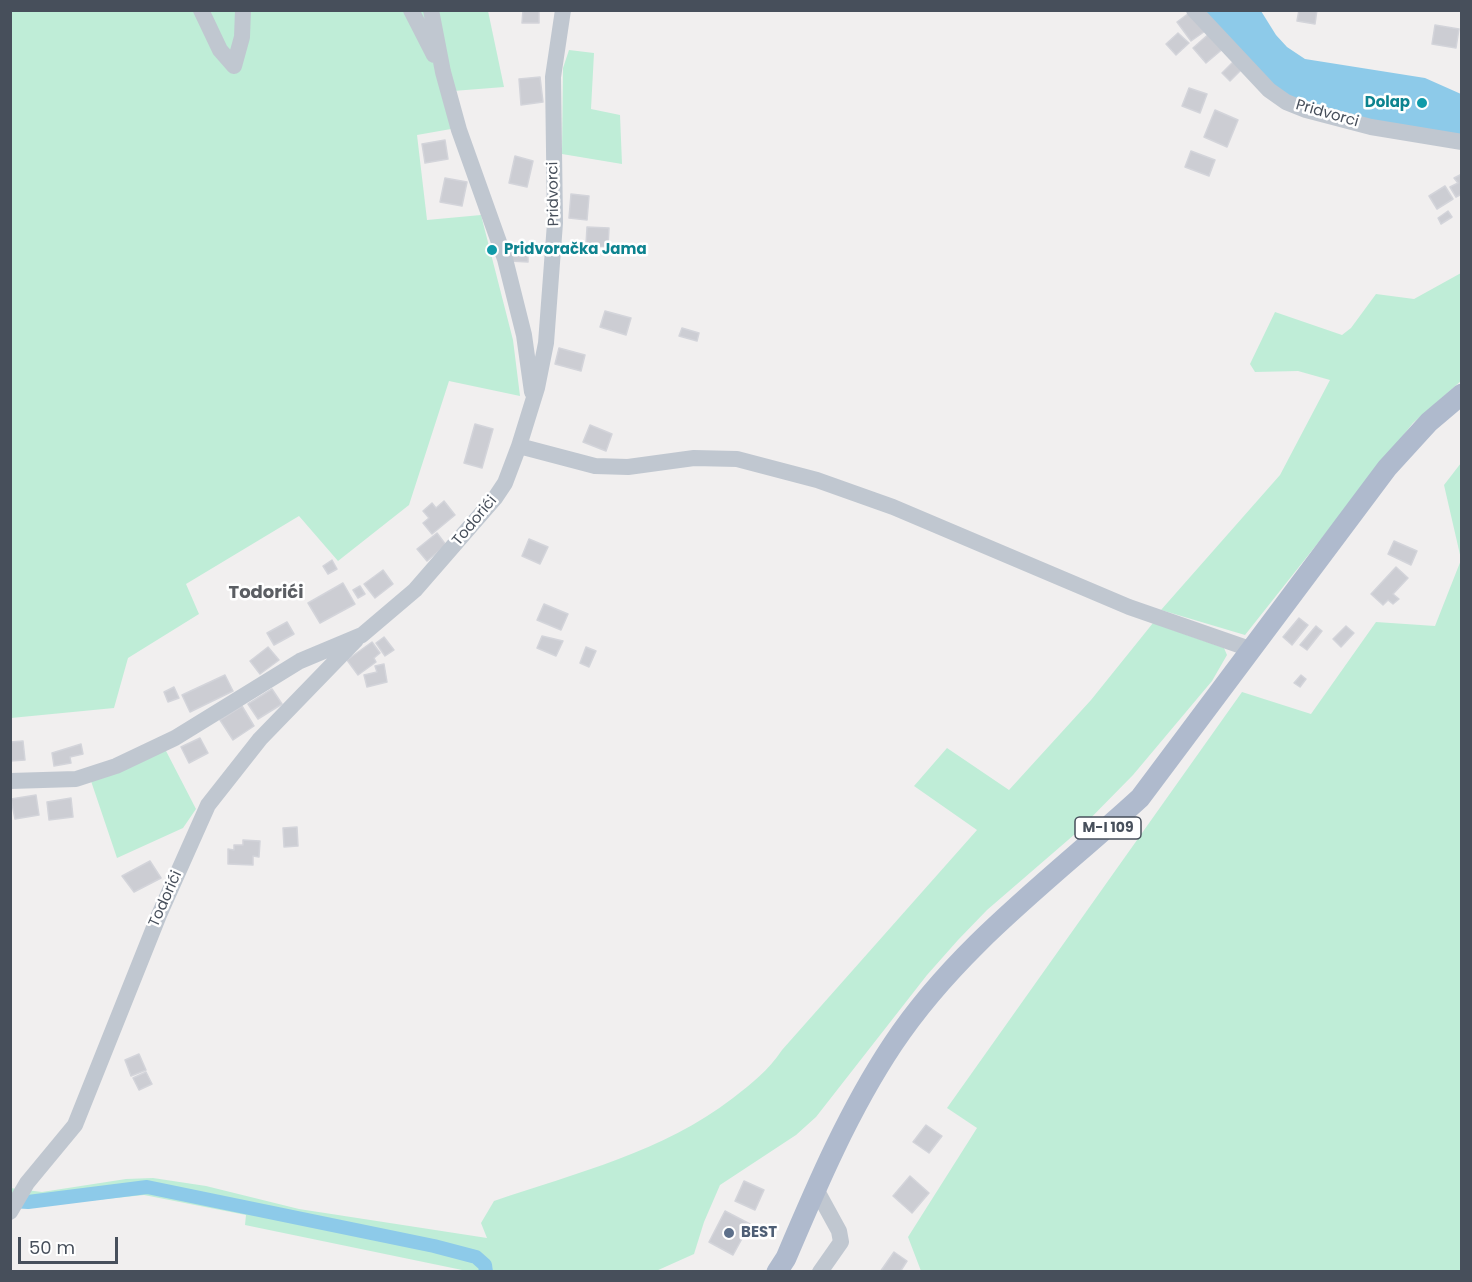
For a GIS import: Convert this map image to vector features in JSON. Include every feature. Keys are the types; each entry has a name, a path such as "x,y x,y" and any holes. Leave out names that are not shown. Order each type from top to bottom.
{"main road":[{"name":"M-I 109","path":"777,1272 786,1258 816,1189 867,1088 893,1044 914,1015 973,947 1016,905 1078,855 1140,798 1387,468 1429,422 1461,394"}],"street":[{"path":"201,10 220,50 234,66 242,36 243,10"},
{"path":"411,10 443,72"},
{"path":"430,10 443,72 459,130 505,260 524,334 533,401"},
{"name":"Pridvorci","path":"519,446 533,401 546,343 550,312 555,223 553,77 563,10"},
{"name":"Pridvorci","path":"1194,10 1269,90 1286,102 1306,110 1371,127 1461,142"},
{"path":"519,446 595,466 628,466 694,458 738,459 808,477 893,507 1129,607 1250,649"},
{"name":"Todorići","path":"15,1205 27,1183 75,1125 159,915 208,805 260,739 362,635 415,590 472,525 505,483 519,446"},
{"name":"Todorići","path":"10,782 76,778 116,766 175,738 300,661 362,635"},
{"path":"816,1189 839,1231 841,1242 820,1272"}],"green space":[{"path":"11,11 488,11 504,87 453,91 451,129 417,135 427,220 481,215 513,340 520,396 449,381 409,505 338,561 299,516 186,584 199,614 128,658 114,708 11,718"},
{"path":"569,50 594,53 591,109 620,115 622,164 562,154 563,68"},
{"path":"1461,273 1461,381 1413,423 1245,635 1161,610 1280,475 1330,380 1298,371 1255,372 1250,364 1275,312 1342,335 1351,328 1376,294 1414,299"},
{"path":"1461,463 1461,559 1444,485"},
{"path":"1461,560 1461,1271 921,1271 908,1237 977,1128 947,1108 1242,692 1311,714 1376,622 1435,626"},
{"path":"1153,623 1224,648 1227,655 1212,681 1133,775 1075,834 987,910 958,940 927,975 816,1117 796,1135 720,1185 704,1222 694,1254 656,1271 467,1271 245,1225 246,1215 144,1195 11,1209 10,1188 42,1192 126,1179 153,1178 206,1186 299,1209 487,1238 481,1223 494,1201 618,1159 678,1133 733,1098 759,1076 977,830 914,786 947,748 1009,790 1091,700"},
{"path":"165,749 196,809 183,828 117,858 91,781"}],"water":[{"path":"1198,11 1261,11 1276,35 1287,47 1305,59 1425,78 1461,94 1461,138 1360,119 1280,94"}],"building":[{"path":"523,10 539,10 539,23 522,23"},
{"path":"1193,10 1208,29 1191,41 1177,22"},
{"path":"1299,10 1317,10 1315,24 1297,21"},
{"path":"1435,25 1459,29 1456,48 1432,44"},
{"path":"1211,32 1225,47 1206,63 1193,48"},
{"path":"1178,33 1189,43 1176,55 1166,44"},
{"path":"1235,60 1243,68 1230,81 1222,73"},
{"path":"540,77 543,102 521,105 519,79"},
{"path":"1189,88 1207,94 1200,113 1182,106"},
{"path":"1215,110 1238,120 1227,147 1204,137"},
{"path":"445,140 448,159 425,163 422,144"},
{"path":"1191,151 1215,160 1209,176 1185,167"},
{"path":"515,156 533,161 527,187 509,183"},
{"path":"1462,174 1462,194 1456,197 1450,187 1458,183 1454,178"},
{"path":"445,178 467,182 462,206 440,202"},
{"path":"1445,186 1453,199 1437,209 1429,196"},
{"path":"571,194 589,196 587,220 569,218"},
{"path":"1448,211 1452,217 1441,224 1438,218"},
{"path":"587,227 609,228 608,247 586,245"},
{"path":"510,247 528,247 528,262 510,261"},
{"path":"605,311 631,318 626,335 600,327"},
{"path":"682,328 699,333 697,341 679,336"},
{"path":"559,348 585,355 581,371 555,364"},
{"path":"475,424 493,429 482,468 464,463"},
{"path":"590,425 612,434 606,451 583,442"},
{"path":"444,501 455,515 432,534 423,523 429,518 423,511 432,503 436,508"},
{"path":"437,533 446,545 427,561 417,549"},
{"path":"529,539 548,547 540,564 522,556"},
{"path":"1394,541 1417,551 1411,565 1388,554"},
{"path":"332,560 337,569 328,574 323,566"},
{"path":"1396,567 1408,578 1393,594 1399,599 1393,604 1388,600 1383,605 1371,594"},
{"path":"383,570 393,584 375,598 364,584"},
{"path":"343,583 355,604 320,623 308,603"},
{"path":"360,586 365,594 358,598 353,590"},
{"path":"544,604 568,614 561,630 537,620"},
{"path":"1299,618 1308,625 1292,645 1283,637"},
{"path":"287,622 294,634 274,645 267,633"},
{"path":"1316,626 1322,631 1307,650 1300,645"},
{"path":"1346,626 1354,633 1341,647 1333,639"},
{"path":"542,636 563,641 556,656 537,648"},
{"path":"384,637 394,650 385,656 376,643"},
{"path":"372,642 380,653 374,658 376,662 358,675 347,660"},
{"path":"268,647 279,660 260,674 250,661"},
{"path":"586,647 596,651 589,667 580,663"},
{"path":"384,664 387,682 367,687 364,675 377,672 375,666"},
{"path":"225,675 233,691 190,712 182,695"},
{"path":"1301,675 1306,679 1300,687 1294,683"},
{"path":"174,687 179,698 168,702 164,692"},
{"path":"272,689 282,704 258,719 248,704"},
{"path":"242,706 254,726 233,740 220,720"},
{"path":"200,738 208,753 189,763 181,747"},
{"path":"23,741 25,760 10,761 10,742"},
{"path":"81,744 83,754 70,757 71,763 54,766 52,753"},
{"path":"36,795 39,815 15,819 11,799"},
{"path":"71,798 73,817 49,820 47,802"},
{"path":"297,827 298,846 284,847 283,828"},
{"path":"243,840 260,841 259,857 253,856 253,865 228,864 228,849 234,850 234,845 243,845"},
{"path":"150,861 161,878 134,892 122,876"},
{"path":"139,1054 146,1070 131,1076 125,1060"},
{"path":"146,1072 152,1084 139,1090 133,1078"},
{"path":"926,1125 942,1136 929,1153 913,1142"},
{"path":"910,1176 929,1193 912,1213 893,1196"},
{"path":"744,1181 764,1190 755,1210 735,1201"},
{"name":"BEST","path":"725,1211 750,1224 733,1255 709,1242"},
{"path":"894,1252 907,1261 900,1272 880,1272"}],"waterway":[{"path":"10,1201 28,1202 147,1187 434,1246 476,1257 485,1265 486,1272"}],"place":[{"name":"Dolap","path":"1422,103"},
{"name":"Pridvoračka Jama","path":"492,250"},
{"name":"BEST","path":"729,1233"}],"district":[{"name":"Todorići","path":"266,593"}]}
